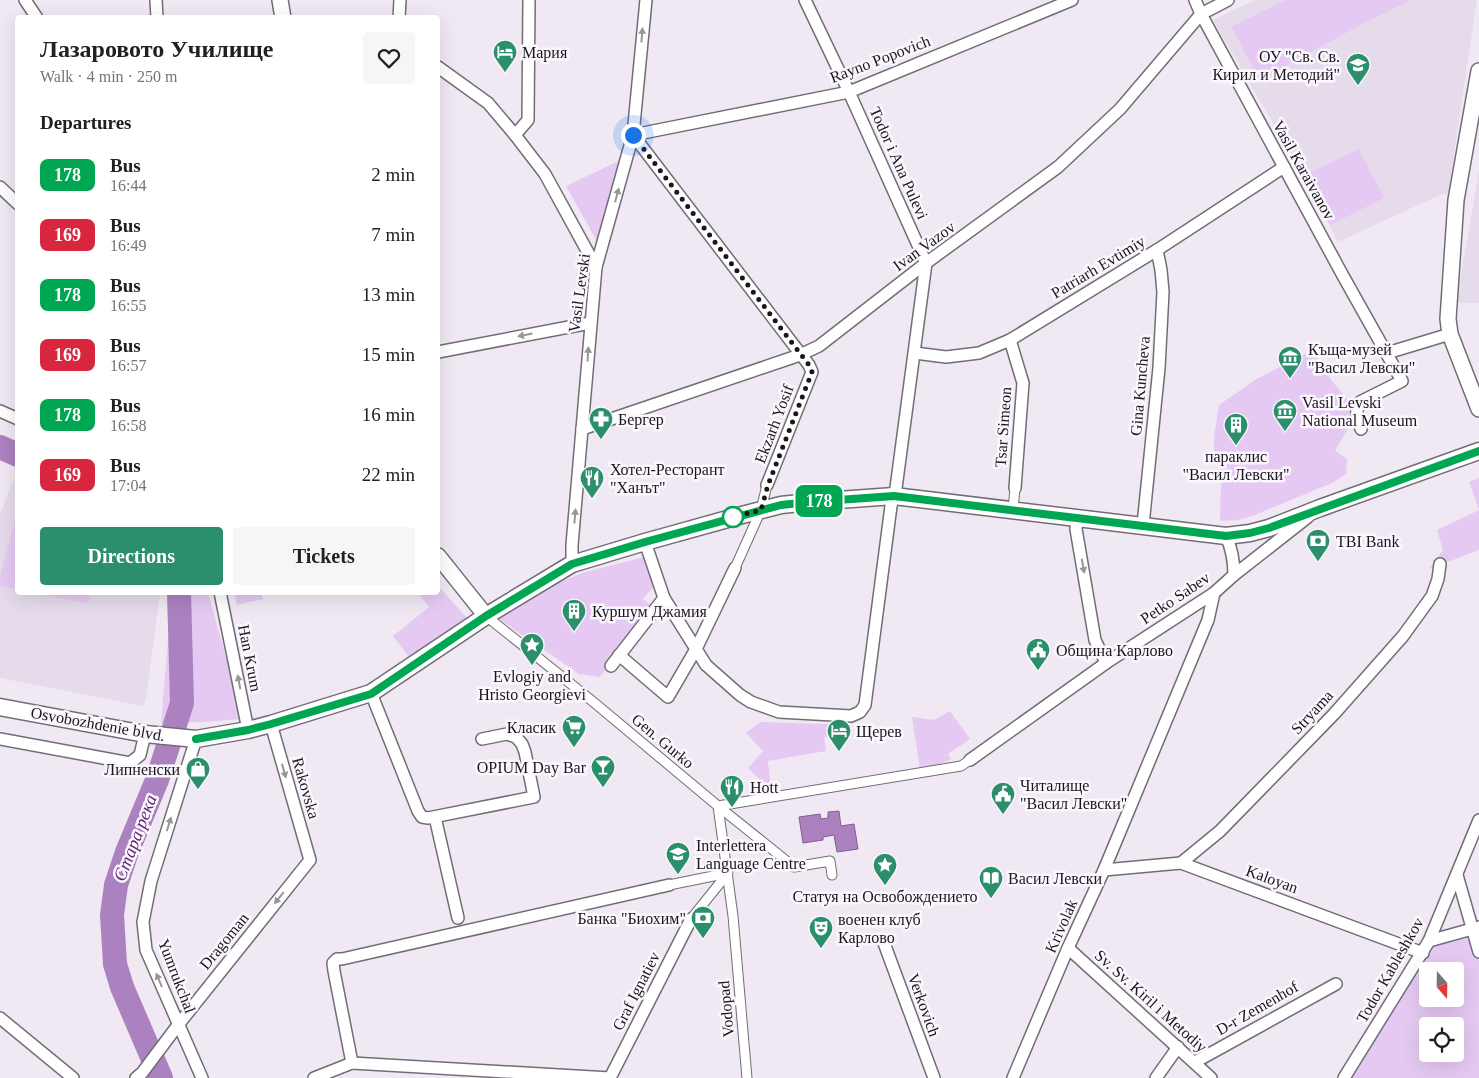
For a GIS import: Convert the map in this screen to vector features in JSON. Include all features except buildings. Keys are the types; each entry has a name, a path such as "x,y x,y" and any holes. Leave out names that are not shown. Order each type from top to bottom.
{"main road":[{"name":"Osvobozhdenie blvd.","path":"0,707 145,734 196,739 248,730 371,694 486,616 572,564 761,510 810,502 894,496 1226,536 1269,528 1479,451"}],"street":[{"path":"25,0 35,15"},
{"path":"156,0 158,15"},
{"path":"280,0 282,15"},
{"path":"399,15 400,0"},
{"path":"515,135 528,120 529,0"},
{"name":"Vasil Levski","path":"572,564 572,545 596,267 633,135 646,0"},
{"name":"Todor i Ana Pulevi","path":"806,0 926,263"},
{"name":"Rayno Popovich","path":"633,135 849,92 1072,0"},
{"name":"Vasil Karaivanov","path":"1195,0 1342,274 1402,381 1360,402 1356,413 1361,428"},
{"name":"Ivan Vazov","path":"582,429 800,355 819,346 926,263 1058,167 1120,109 1201,14 1228,0"},
{"path":"440,68 488,103 515,135 544,174 596,267"},
{"path":"1479,71 1456,200 1448,318 1450,334 1479,409"},
{"name":"Ekzarh Yosif","path":"619,655 668,697 696,649 761,510 768,485 812,372 809,365 633,135"},
{"name":"Patriarh Evtimiy","path":"915,353 946,357 978,353 1010,340 1157,250 1284,167"},
{"path":"0,187 15,201"},
{"name":"Gina Kuncheva","path":"1143,525 1159,368 1163,292 1157,250"},
{"path":"645,542 664,598 706,665 740,695 750,702 779,712 851,716 860,712 865,705 926,263"},
{"path":"440,352 590,323"},
{"path":"1387,353 1450,334"},
{"name":"Tsar Simeon","path":"1010,340 1023,383 1015,488"},
{"path":"0,411 15,418"},
{"path":"1012,510 1015,488"},
{"name":"Petko Sabev","path":"970,760 1106,664 1214,593 1234,575 1320,508"},
{"path":"1077,518 1076,529 1095,640 1106,664"},
{"path":"1226,536 1232,548 1234,575"},
{"path":"440,558 486,616"},
{"name":"Stryama","path":"1181,863 1227,824 1334,714 1403,636 1432,596 1438,579 1440,564"},
{"name":"Krivolak","path":"1013,1078 1068,948 1104,870 1208,620 1214,593"},
{"name":"Han Krum","path":"221,595 248,730"},
{"path":"611,666 664,598"},
{"name":"Gen. Gurko","path":"486,616 794,867 830,861 832,875"},
{"path":"371,694 422,817 435,817 534,797 522,744 516,738 507,734 482,739"},
{"name":"Rakovska","path":"271,724 310,860"},
{"path":"0,739 130,763 140,755 145,734"},
{"name":"Yumrukchal","path":"196,739 151,881 143,922 146,950 202,1078"},
{"path":"691,920 728,873 718,806 961,766 970,760"},
{"path":"435,817 461,932"},
{"name":"Todor Kableshkov","path":"1344,1078 1429,941 1479,820"},
{"name":"Dragoman","path":"139,1076 310,860"},
{"name":"Kaloyan","path":"1104,870 1181,863 1423,952"},
{"path":"352,1063 334,972 334,963 337,958 342,959 728,873"},
{"name":"Vodopad","path":"728,873 747,1078"},
{"path":"1457,875 1476,928 1479,952"},
{"name":"Graf Ignatiev","path":"610,1078 691,920"},
{"path":"1429,941 1476,928"},
{"name":"Verkovich","path":"884,943 934,1078"},
{"name":"Sv. Sv. Kiril i Metodiy","path":"1068,948 1211,1078"},
{"name":"D-r Zemenhof","path":"1195,1062 1336,984"},
{"path":"0,1018 73,1078"},
{"path":"1156,1078 1178,1048"},
{"path":"314,1078 352,1063 610,1078"}],"shaded area":[{"name":"ОУ \"Св. Св. Кирил и Методий\"","path":"1255,0 1477,0 1448,193 1338,242 1290,152 1213,20"},
{"path":"1286,0 1411,0 1364,23 1260,80 1231,27"},
{"path":"1359,149 1384,198 1330,225 1305,175"},
{"path":"627,157 602,250 566,186"},
{"path":"1479,171 1479,303 1456,303"},
{"path":"1312,350 1332,381 1358,412 1335,451 1347,459 1346,474 1332,483 1255,515 1239,520 1220,521 1221,480 1219,462 1214,450 1219,405 1255,380"},
{"path":"15,478 15,595 160,595 146,698 143,706 0,678 0,515"},
{"path":"1479,478 1479,510 1469,482"},
{"path":"1479,510 1479,550 1429,569 1443,550 1437,530"},
{"path":"15,521 15,589 0,585 0,577"},
{"path":"644,557 656,584 643,599 653,606 600,677 579,674 499,619 556,584 582,573"},
{"path":"440,588 469,620 412,661 393,636 429,607 420,595 440,595"},
{"path":"45,595 90,595 88,604"},
{"path":"172,595 209,595 243,719 161,723"},
{"path":"234,595 262,595 263,599 237,605"},
{"path":"950,711 970,739 948,754 951,759 934,767 920,770 912,717 934,720"},
{"path":"760,722 851,725 852,733 824,737 826,751 768,761 771,791 748,768 763,751 746,733"},
{"path":"839,811 841,826 854,824 858,849 837,852 834,835 823,837 823,840 803,843 799,817 820,814 821,819 828,818 828,812"},
{"path":"1473,929 1479,952 1479,1078 1344,1078 1429,941"}],"waterway":[{"name":"Стара река","path":"0,447 15,454"},
{"name":"Стара река","path":"161,1078 122,987 115,964 112,915 116,885 127,852 157,780 182,703 179,595"}],"bus line":[{"name":"178","path":"196,739 248,730 371,694 486,616 572,564 781,505 894,496 1226,536 1269,528 1479,451"}],"place":[{"name":"Мария","path":"505,73"},
{"name":"ОУ \"Св. Св. Кирил и Методий\"","path":"1358,86"},
{"name":"Къща-музей \"Васил Левски\"","path":"1290,379"},
{"name":"Vasil Levski National Museum","path":"1285,432"},
{"name":"Бергер","path":"601,440"},
{"name":"параклис \"Васил Левски\"","path":"1236,446"},
{"name":"Хотел-Ресторант \"Ханът\"","path":"592,499"},
{"name":"TBI Bank","path":"1318,562"},
{"name":"Куршум Джамия","path":"574,632"},
{"name":"Evlogiy and Hristo Georgievi","path":"532,666"},
{"name":"Община Карлово","path":"1038,671"},
{"name":"Класик","path":"574,748"},
{"name":"Щерев","path":"839,752"},
{"name":"OPIUM Day Bar","path":"603,788"},
{"name":"Липненски","path":"198,790"},
{"name":"Hott","path":"732,808"},
{"name":"Читалище \"Васил Левски\"","path":"1003,815"},
{"name":"Interlettera Language Centre","path":"678,875"},
{"name":"Статуя на Освобождението","path":"885,886"},
{"name":"Васил Левски","path":"991,899"},
{"name":"Банка \"Биохим\"","path":"703,939"},
{"name":"военен клуб Карлово","path":"821,949"}],"route":[{"path":"633,135 809,365 812,372 768,485 761,510 726,519 733,517"}]}
